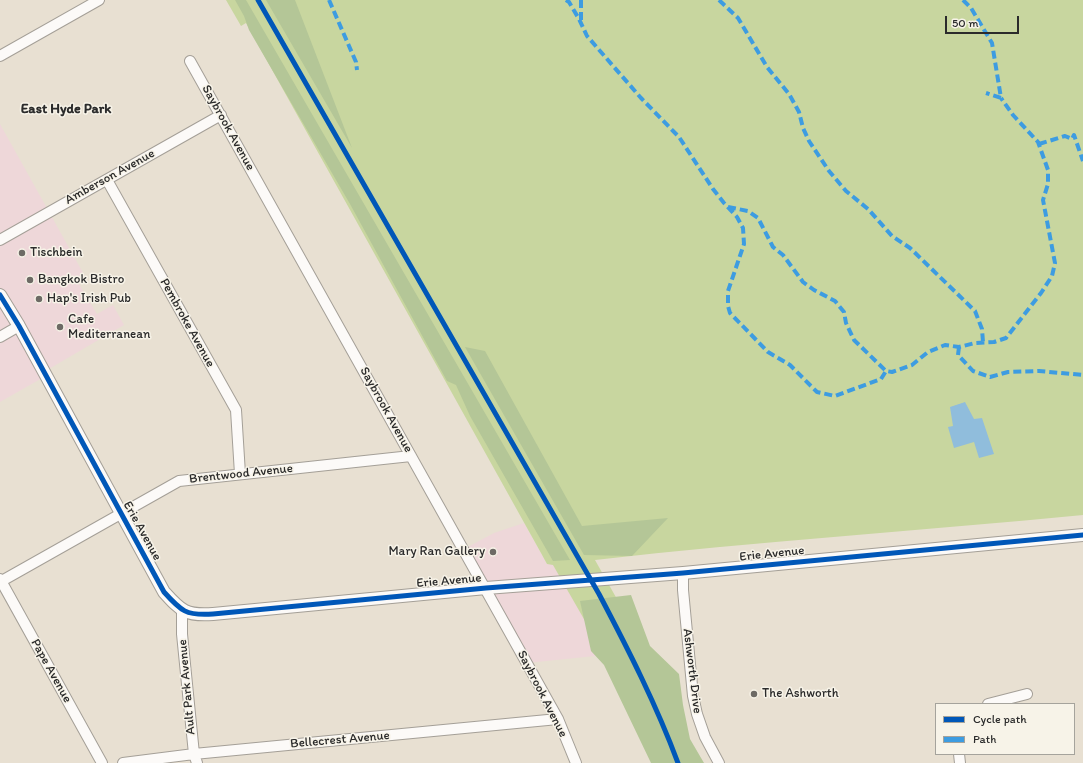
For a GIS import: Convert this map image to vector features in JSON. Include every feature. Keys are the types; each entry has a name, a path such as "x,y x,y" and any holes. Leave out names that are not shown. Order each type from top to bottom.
{"street":[{"path":"0,56 100,0"},
{"name":"Saybrook Avenue","path":"190,61 486,588 558,719 576,763"},
{"name":"Amberson Avenue","path":"0,240 221,115"},
{"name":"Pembroke Avenue","path":"106,180 236,410 240,474"},
{"name":"Erie Avenue","path":"0,295 19,326 164,592 182,610 192,614 213,614 486,588 683,573 1083,535"},
{"path":"0,337 19,326"},
{"name":"Brentwood Avenue","path":"0,581 179,480 411,456"},
{"name":"Ashworth Drive","path":"683,573 683,590 693,696 703,732 710,749 719,763"},
{"name":"Pape Avenue","path":"0,581 102,763"},
{"name":"Ault Park Avenue","path":"182,610 182,634 195,758"},
{"path":"992,703 1027,694"},
{"name":"Bellecrest Avenue","path":"123,763 195,758 558,719"}],"shaded area":[{"path":"0,124 87,280 79,284 97,314 113,305 124,325 42,373 44,377 0,402"},
{"path":"524,523 547,564 553,564 605,655 527,663 464,549 494,533"}],"green space":[{"path":"226,0 1083,0 1083,515 717,547 595,560 631,624 612,668 553,565 547,564 246,23 241,26"},
{"path":"235,0 246,0 570,560 553,561 470,416 456,385 447,381 350,204 249,30 244,16"},
{"path":"266,0 295,0 352,148"},
{"path":"465,347 485,351 582,526 668,518 632,556 584,555"},
{"path":"631,595 650,646 679,674 683,705 690,739 704,763 651,763 604,665 591,651 580,601"}],"water":[{"path":"965,402 974,419 982,418 994,454 979,458 974,442 954,448 948,427 953,426 950,407"}],"marked path":[{"path":"329,0 356,62 357,70"},
{"path":"566,0 569,2 579,19 587,36 641,98 679,137 713,189 737,217 743,228 744,244 728,291 728,306 730,313 768,352 790,365 817,392 835,396 881,379 886,371"},
{"path":"581,0 581,22"},
{"path":"719,0 738,18 767,67 789,94 799,112 803,128 809,141 829,171 846,191 868,209 892,236 910,248 975,311 982,329 983,342"},
{"path":"963,0 971,8 992,43 1001,98 986,93"},
{"path":"728,207 748,211 758,218 773,247 783,255 803,282 814,290 835,301 844,312 846,323 854,340 886,371 892,372 912,365 928,352 945,345 959,347 975,343 994,342 1006,338 1041,293 1052,276 1055,263 1043,200 1048,184 1048,170 1038,142 1013,115 1001,98"},
{"path":"1039,144 1065,136 1072,139 1074,135 1083,161"},
{"path":"959,347 958,355 973,371 990,377 1008,372 1039,371 1083,375"}],"cycle path":[{"path":"258,0 599,594 641,677 678,763"},
{"path":"0,295 19,326 164,592 175,604 190,613 213,614 486,588 683,573 1083,535"}],"place":[{"name":"Tischbein","path":"22,253"},
{"name":"Bangkok Bistro","path":"30,280"},
{"name":"Hap's Irish Pub","path":"39,299"},
{"name":"Cafe Mediterranean","path":"60,327"},
{"name":"Mary Ran Gallery","path":"493,552"},
{"name":"The Ashworth","path":"754,694"}],"district":[{"name":"East Hyde Park","path":"66,109"}]}
